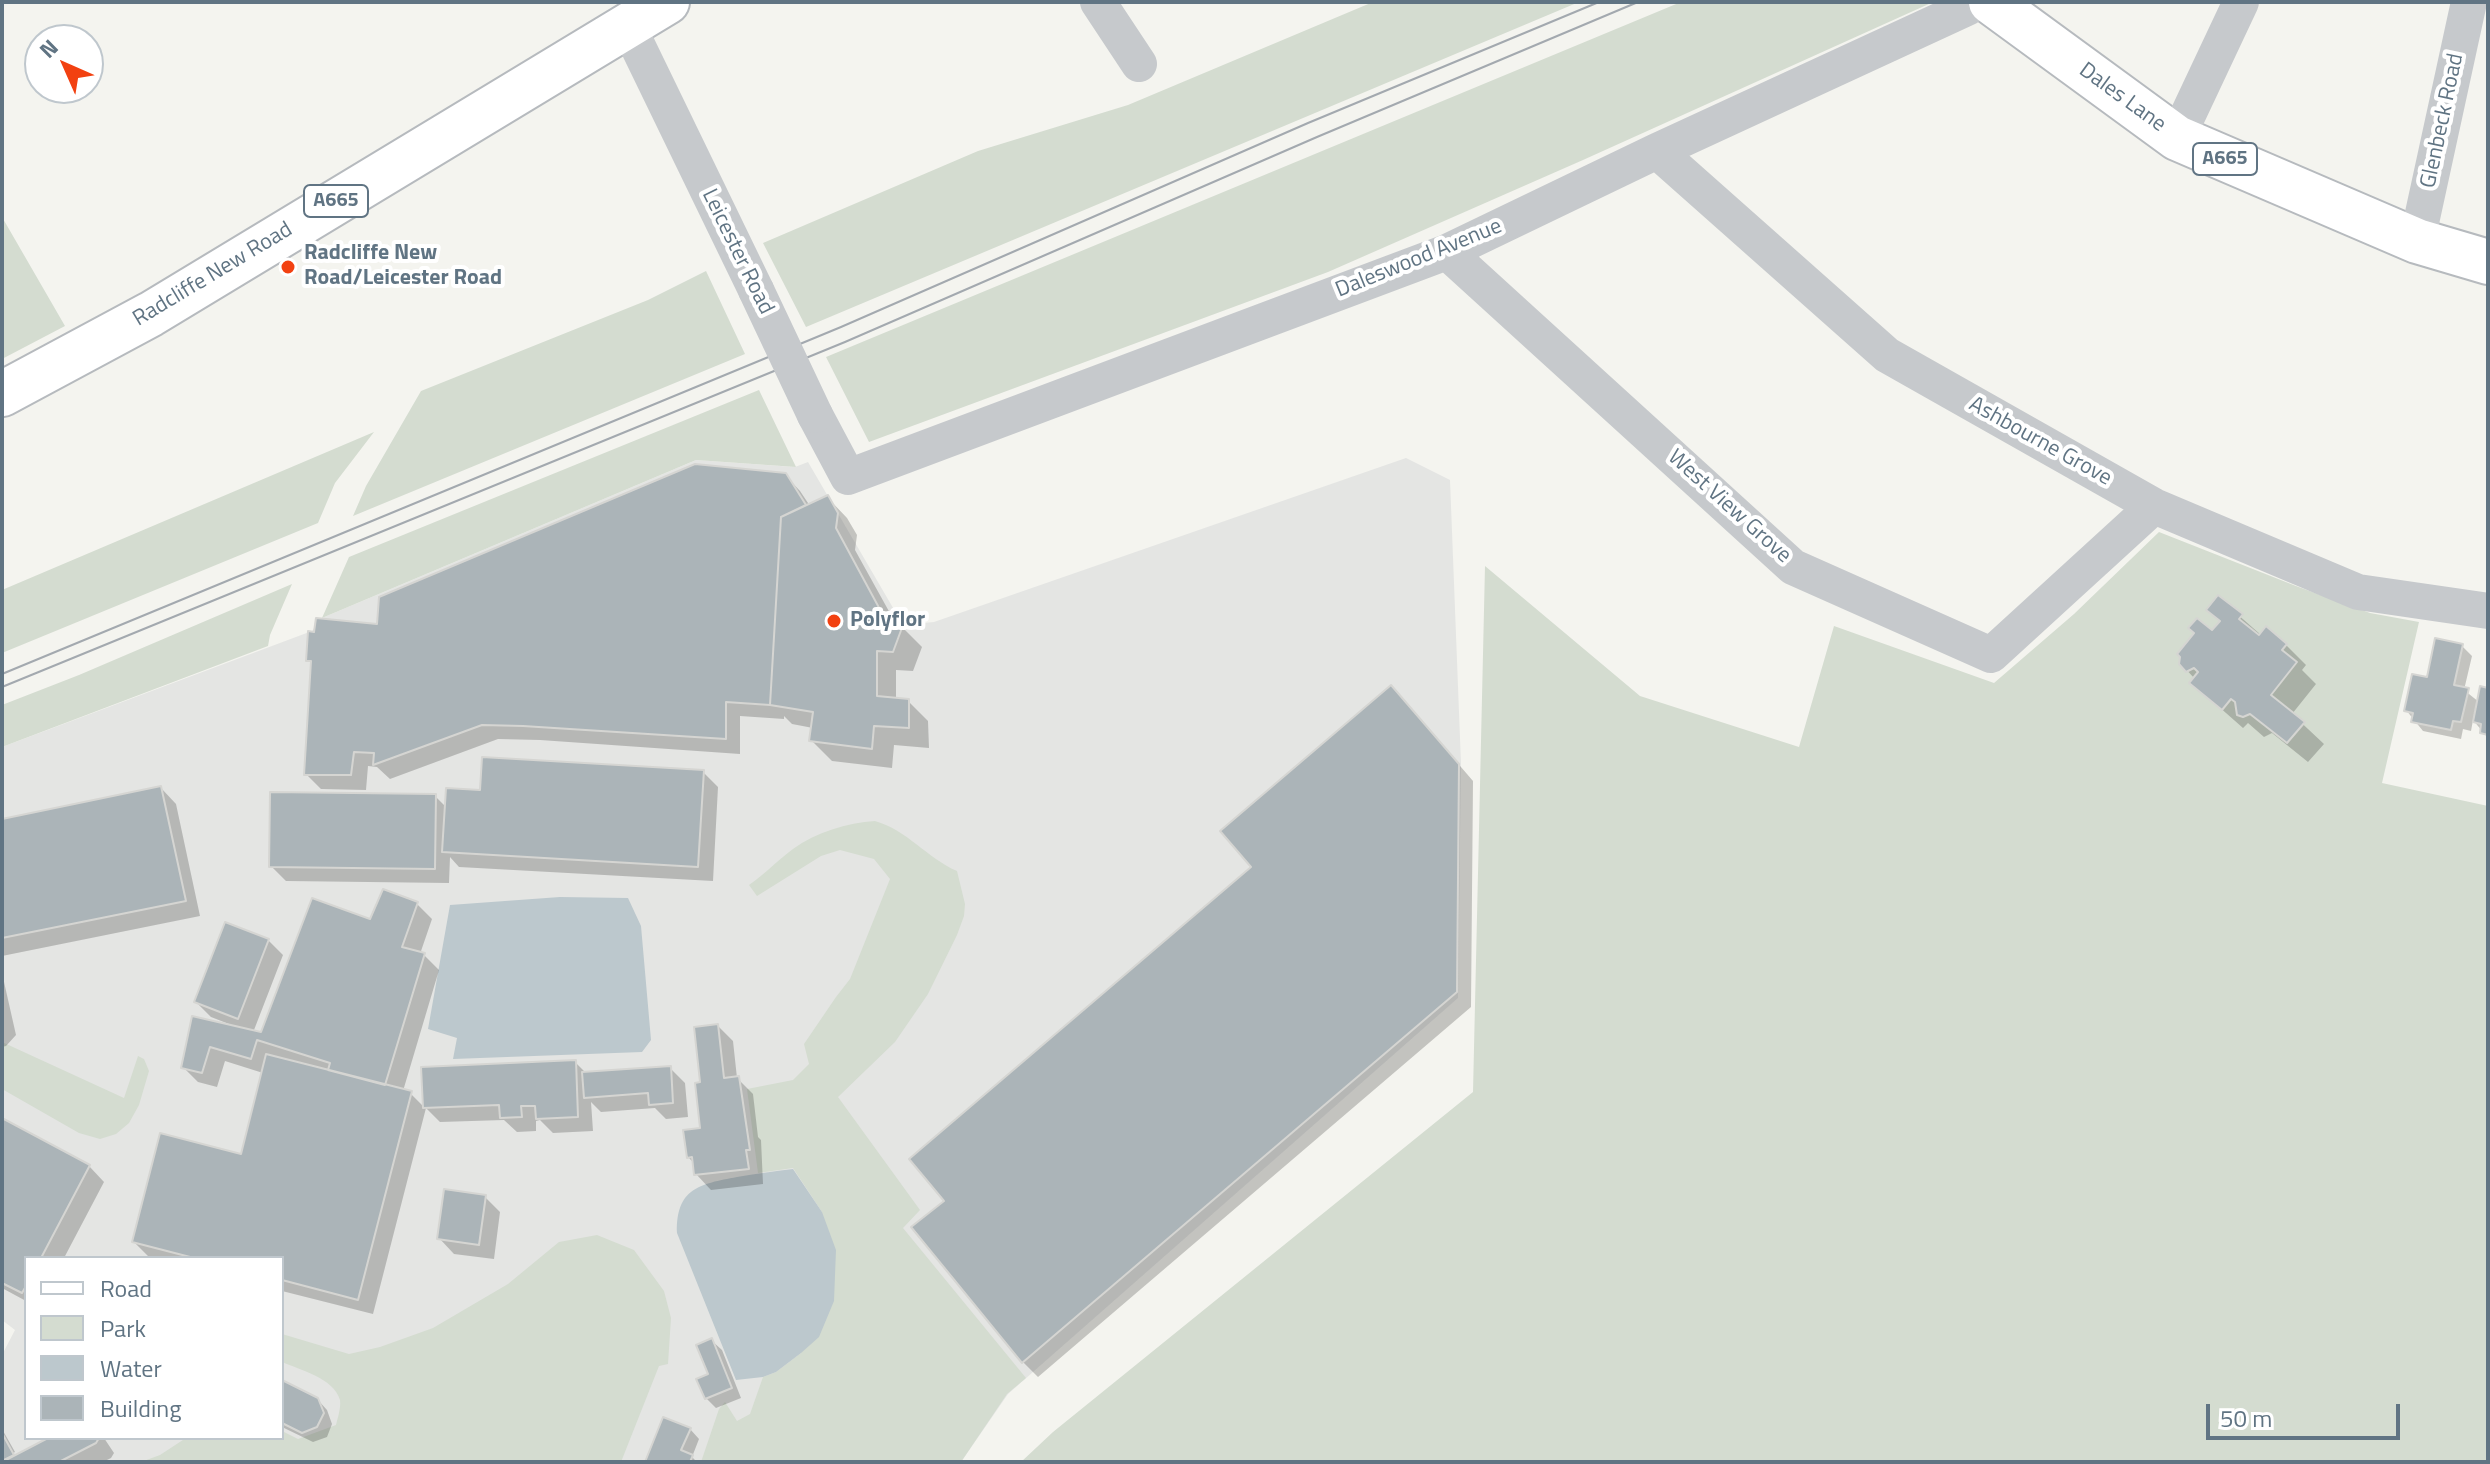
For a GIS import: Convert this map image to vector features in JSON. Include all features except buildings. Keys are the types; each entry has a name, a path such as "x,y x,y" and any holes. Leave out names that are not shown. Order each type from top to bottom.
{"main road":[{"name":"Radcliffe New Road","path":"2,394 151,314 667,2"},
{"name":"Dales Lane","path":"1991,2 2177,138 2417,241 2488,262"}],"street":[{"path":"1098,2 1139,64"},
{"name":"Daleswood Avenue","path":"848,477 1447,252 1967,8 1973,2"},
{"path":"2177,138 2241,2"},
{"name":"Glenbeck Road","path":"2417,241 2469,2"},
{"name":"Leicester Road","path":"628,26 815,415 848,477"},
{"name":"Ashbourne Grove","path":"1657,151 1887,355 2154,506 2358,592 2488,611"},
{"name":"West View Grove","path":"1447,252 1793,567 1991,655 2154,506"}],"shaded area":[{"path":"1406,458 1450,480 1461,764 1458,998 1008,1394 961,1462 2,1462 2,1355 15,1330 2,1320 2,747 312,631 322,618 696,460 795,467 808,462 903,625 934,622"}],"green space":[{"path":"1373,2 1579,2 806,327 763,243 978,151 1128,105"},
{"path":"1681,2 1931,3 1328,272 869,442 826,357"},
{"path":"2,217 65,326 2,359"},
{"path":"706,271 745,354 353,516 366,486 421,391 648,300"},
{"path":"759,390 796,467 696,460 322,618 349,557"},
{"path":"374,432 335,483 318,523 2,653 2,590"},
{"path":"2159,532 2370,613 2419,622 2382,783 2488,806 2488,1462 1021,1462 1053,1432 1473,1092 1485,566 1640,696 1799,747 1834,626 1994,683 2074,614"},
{"path":"292,584 268,646 2,747 2,705"},
{"path":"875,821 897,831 957,871 965,904 964,916 928,994 895,1042 838,1097 920,1210 903,1228 1026,1378 1007,1394 961,1462 701,1462 719,1409 725,1402 737,1421 750,1414 763,1377 776,1372 801,1353 822,1212 793,1168 758,1173 747,1089 793,1080 809,1064 804,1044 850,979 890,879 874,859 840,850 821,856 757,896 749,885 793,849 812,838 843,826"},
{"path":"2,1042 124,1098 138,1056 144,1059 149,1071 139,1105 129,1123 116,1134 100,1139 79,1133 2,1089"},
{"path":"597,1235 634,1250 664,1291 671,1318 668,1364 659,1366 621,1462 141,1462 160,1455 183,1440 284,1440 284,1432 298,1439 336,1425 340,1403 337,1392 324,1380 284,1363 284,1335 349,1354 380,1347 433,1328 508,1284 559,1242"}],"water":[{"path":"560,897 628,898 641,926 651,1040 642,1052 453,1059 457,1038 428,1029 450,905"},
{"path":"793,1169 822,1212 836,1250 834,1301 819,1337 801,1353 776,1372 736,1380 677,1233 681,1206 693,1191 712,1182"}],"tram line":[{"path":"2,674 841,327 1308,123 1599,2"},
{"path":"2,687 845,342 1317,137 1638,2"}],"place":[{"name":"Radcliffe New Road/Leicester Road","path":"288,267"},
{"name":"Polyflor","path":"834,621"}]}
